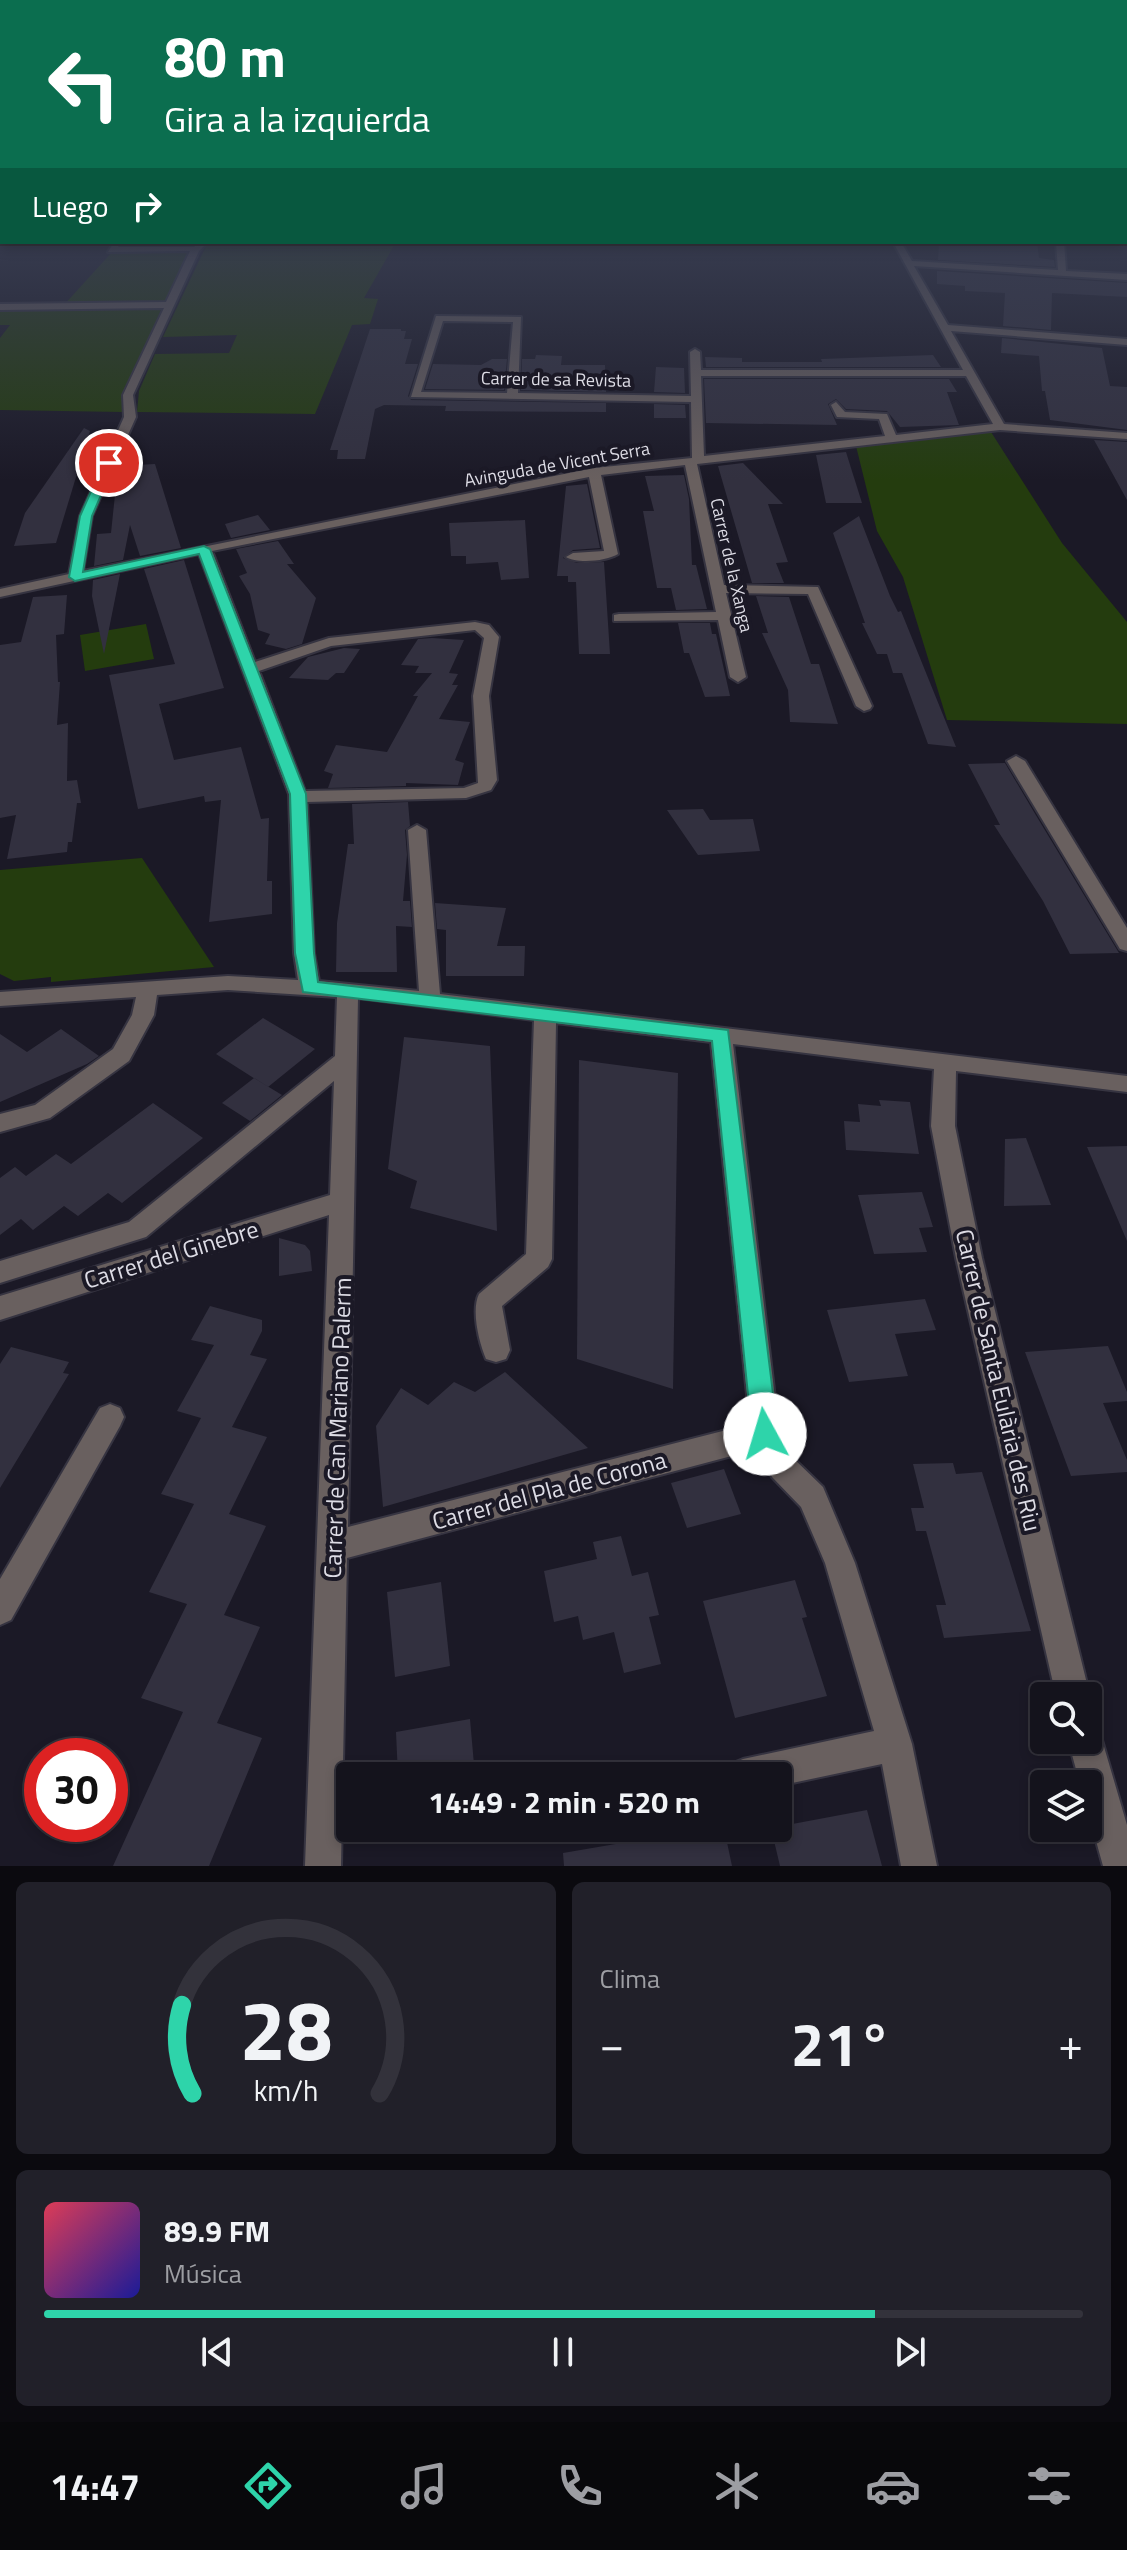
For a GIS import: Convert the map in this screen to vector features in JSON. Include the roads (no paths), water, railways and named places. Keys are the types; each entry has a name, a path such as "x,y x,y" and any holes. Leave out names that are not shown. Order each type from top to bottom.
{"street":[{"path":"75,577 86,516 130,417 128,395 168,307"},
{"path":"933,307 1000,427"},
{"name":"Carrer de sa Revista","path":"512,397 518,319 439,318 415,395 512,397 696,399"},
{"path":"945,328 1127,342"},
{"name":"Carrer de la Xanga","path":"695,352 694,460 717,589 738,677"},
{"path":"695,373 970,373"},
{"path":"836,405 841,415 883,416 891,437"},
{"name":"Avinguda de Vicent Serra","path":"0,593 594,472 1000,427 1127,436"},
{"path":"573,557 611,554 594,472"},
{"path":"204,549 298,794 304,953 310,988"},
{"path":"717,589 813,590 864,706"},
{"path":"619,618 725,616"},
{"path":"250,669 329,642 475,626 492,637 481,696 488,780 485,786 466,793 310,797 298,794"},
{"path":"1016,761 1127,944"},
{"path":"417,830 430,1000"},
{"path":"0,999 228,983 348,990 1127,1084"},
{"path":"0,1123 42,1112 121,1055 143,1015 148,989"},
{"name":"Carrer de Can Mariano Palerm","path":"323,1866 348,990"},
{"path":"496,1350 488,1302 539,1259 545,1014"},
{"path":"721,1035 765,1434 782,1467 812,1497 840,1563 895,1744 919,1866"},
{"path":"0,1272 137,1230 347,1058"},
{"name":"Carrer de Santa Eulària des Riu","path":"945,1062 943,1126 966,1243 1070,1682"},
{"name":"Carrer del Ginebre","path":"0,1308 343,1201"},
{"path":"0,1609 110,1417"},
{"name":"Carrer del Pla de Corona","path":"334,1546 765,1434"},
{"path":"792,1766 895,1744"},
{"path":"1089,1754 1121,1866"}]}
